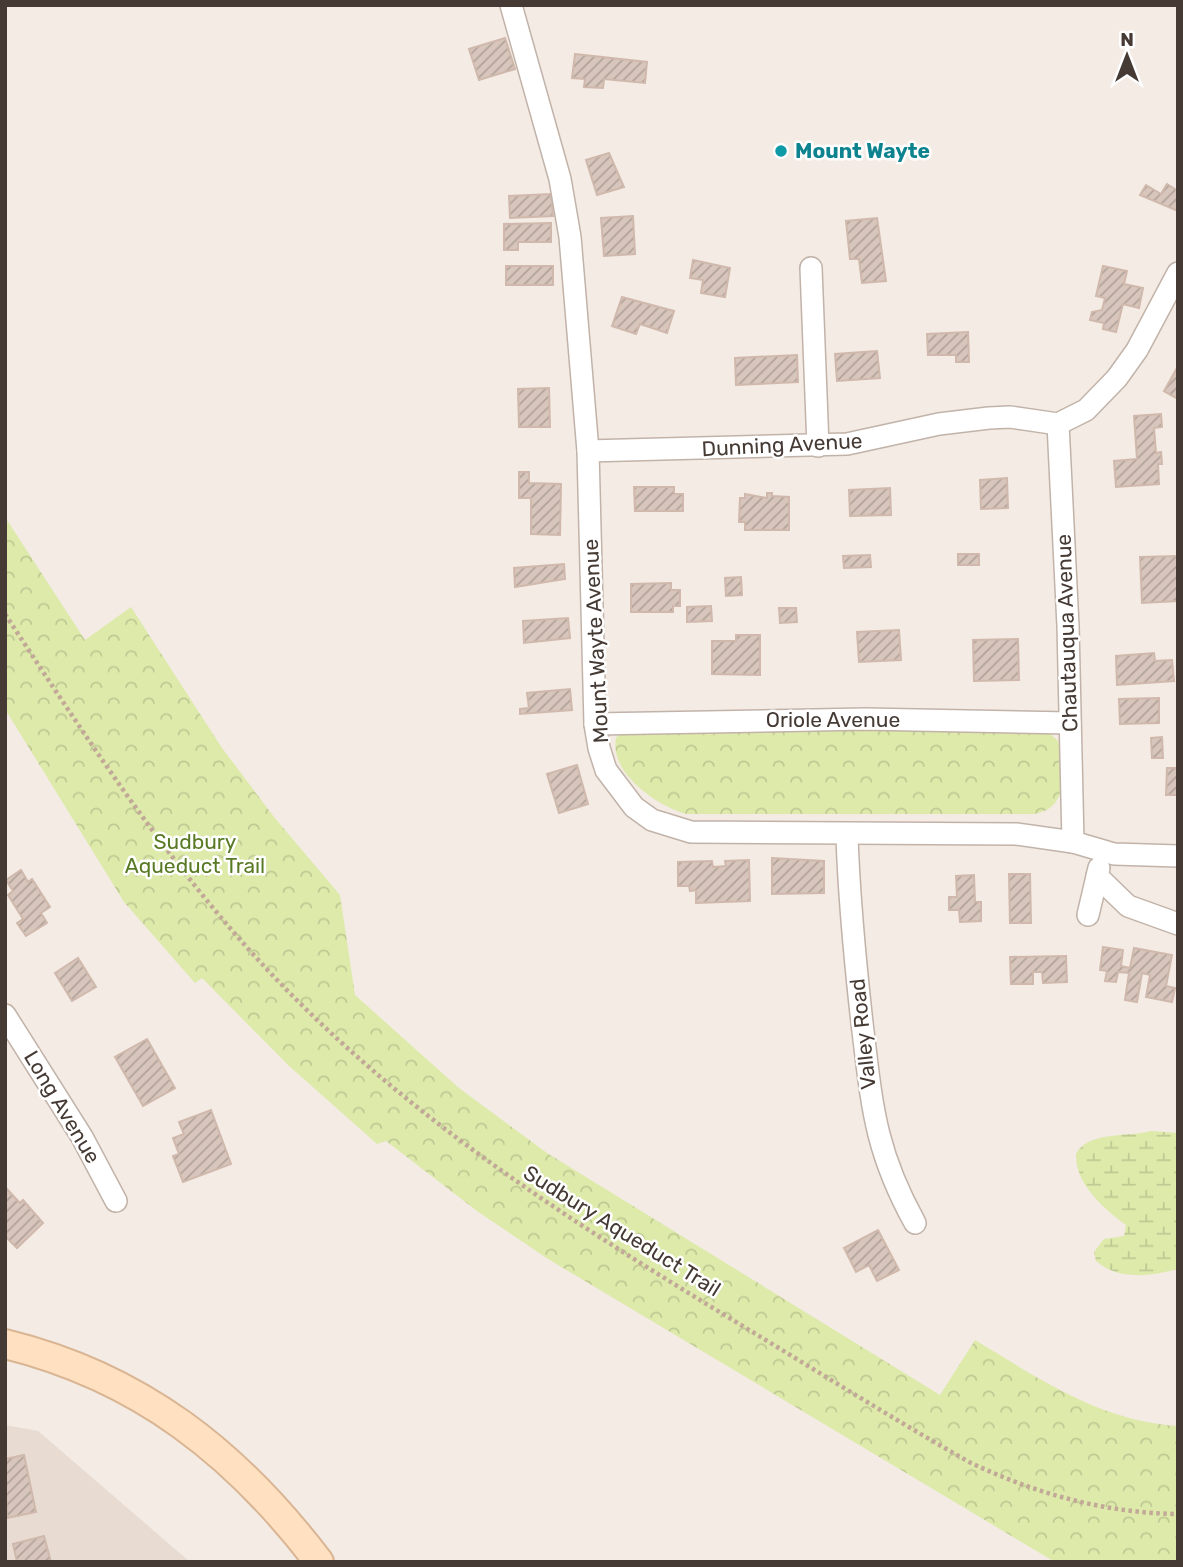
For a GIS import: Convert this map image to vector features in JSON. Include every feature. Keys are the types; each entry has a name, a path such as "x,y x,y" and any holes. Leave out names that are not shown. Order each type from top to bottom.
{"street":[{"name":"Mount Wayte Avenue","path":"511,5 566,209 588,451 595,724 606,770 634,807 652,820 672,828 712,834 1016,834 1073,842 1103,852 1178,856"},
{"path":"811,268 818,446"},
{"path":"1058,424 1086,410 1117,379 1152,324 1178,273"},
{"name":"Dunning Avenue","path":"588,451 847,444 939,424 989,418 1010,417 1058,424"},
{"name":"Chautauqua Avenue","path":"1058,424 1073,842"},
{"name":"Oriole Avenue","path":"595,724 866,719 1070,723"},
{"name":"Valley Road","path":"847,836 850,910 872,1115 883,1157 915,1223"},
{"path":"1088,915 1103,852"},
{"path":"1097,876 1128,905 1178,924"},
{"name":"Long Avenue","path":"5,1015 82,1137 116,1201"},
{"path":"5,1344 79,1366 146,1400 178,1420 210,1443 248,1478 319,1562"}],"path":[{"name":"Sudbury Aqueduct Trail","path":"5,614 118,785 252,953 328,1031 458,1142 606,1242 971,1463 1018,1484 1065,1499 1137,1512 1178,1514"}],"shaded area":[{"path":"5,1425 38,1431 190,1562 5,1562"}],"green space":[{"name":"Sudbury Aqueduct Trail","path":"5,517 85,640 131,607 222,748 274,817 340,895 355,995 459,1088 547,1153 940,1395 975,1340 1047,1383 1097,1407 1123,1416 1178,1426 1178,1562 1055,1562 548,1259 477,1211 386,1141 377,1144 288,1065 202,978 195,983 124,902 5,709"},
{"path":"636,729 1046,730 1058,741 1062,786 1054,804 1046,811 1034,814 686,814 649,796 627,775 620,764 616,738 621,732"},
{"path":"1151,1131 1178,1133 1178,1269 1146,1275 1115,1272 1096,1261 1094,1252 1104,1239 1124,1236 1126,1225 1092,1195 1080,1176 1076,1154 1089,1142 1099,1138"}],"building":[{"path":"505,38 515,69 479,80 469,49"},
{"path":"575,54 647,62 645,83 604,79 603,88 584,87 585,79 572,78"},
{"path":"609,153 624,187 597,195 586,160"},
{"path":"1167,184 1178,191 1178,211 1140,195 1146,185 1161,194"},
{"path":"551,194 553,216 510,218 509,196"},
{"path":"633,216 635,254 604,256 601,218"},
{"path":"877,218 886,281 862,283 859,259 850,259 846,221"},
{"path":"551,223 551,242 518,242 518,250 504,250 504,224"},
{"path":"693,260 730,268 725,297 701,293 703,280 690,278"},
{"path":"506,266 553,266 553,285 506,285"},
{"path":"1103,266 1127,271 1124,284 1143,288 1139,308 1123,304 1116,332 1103,329 1104,323 1090,320 1092,312 1102,310 1105,298 1096,296"},
{"path":"622,297 674,311 667,333 640,324 636,334 612,326"},
{"path":"968,332 969,362 956,362 956,355 928,355 927,334"},
{"path":"877,351 880,378 837,381 835,354"},
{"path":"797,355 798,382 736,385 735,358"},
{"path":"1178,366 1178,399 1164,391"},
{"path":"549,388 550,427 519,427 518,389"},
{"path":"1161,414 1162,427 1154,428 1156,453 1161,452 1162,464 1158,464 1159,484 1116,487 1114,461 1137,459 1134,416"},
{"path":"519,472 529,472 529,483 561,484 560,535 531,534 531,498 519,498"},
{"path":"1007,478 1008,508 981,509 980,480"},
{"path":"634,487 674,487 674,494 683,494 683,511 635,511"},
{"path":"890,488 891,515 850,516 849,490"},
{"path":"767,493 789,497 789,530 745,530 745,522 739,522 740,498 745,498 745,494 767,498"},
{"path":"958,554 979,554 979,565 958,565"},
{"path":"870,555 871,567 844,568 843,556"},
{"path":"1178,556 1178,601 1142,603 1140,557"},
{"path":"564,564 565,579 515,587 514,568"},
{"path":"741,577 742,595 726,596 725,578"},
{"path":"671,583 671,590 680,590 680,606 673,606 673,612 631,612 631,584"},
{"path":"711,606 712,621 687,622 687,607"},
{"path":"779,608 796,608 797,622 780,623"},
{"path":"568,618 570,638 524,643 523,621"},
{"path":"899,630 901,660 859,662 857,632"},
{"path":"736,635 760,635 760,675 712,674 712,641 736,641"},
{"path":"1018,639 1019,680 974,681 973,640"},
{"path":"1154,653 1155,661 1172,660 1174,681 1117,685 1116,656"},
{"path":"570,689 572,710 520,714 520,709 529,708 527,693"},
{"path":"1159,698 1159,723 1120,724 1119,699"},
{"path":"1162,737 1163,758 1152,758 1151,738"},
{"path":"577,765 588,804 559,813 547,774"},
{"path":"1167,768 1178,768 1178,795 1166,795"},
{"path":"772,858 824,861 824,893 772,894"},
{"path":"749,860 750,901 696,903 696,890 690,891 689,886 678,886 678,862 712,861 713,867 726,866 725,861"},
{"path":"21,870 28,882 32,879 50,907 41,913 47,923 26,936 17,923 23,919 8,895 13,891 6,880"},
{"path":"1009,874 1030,874 1031,923 1010,923"},
{"path":"974,875 975,902 981,902 981,921 960,922 959,910 949,910 949,897 957,897 956,876"},
{"path":"1103,947 1123,950 1121,966 1130,968 1134,948 1172,955 1166,986 1175,988 1172,1002 1146,997 1150,975 1142,973 1137,1002 1125,1000 1129,973 1118,972 1116,982 1105,981 1107,971 1100,970"},
{"path":"1066,956 1067,982 1043,983 1042,972 1033,972 1033,984 1011,984 1010,957"},
{"path":"78,958 96,987 72,1001 55,973"},
{"path":"147,1039 175,1088 143,1106 115,1057"},
{"path":"211,1110 231,1164 183,1182 173,1156 179,1154 173,1138 184,1134 179,1122"},
{"path":"5,1187 20,1203 23,1200 43,1223 17,1248 5,1236"},
{"path":"878,1230 899,1270 877,1281 869,1265 856,1272 844,1248"},
{"path":"24,1455 36,1512 7,1518 5,1459"},
{"path":"44,1536 51,1562 17,1562 13,1544"}],"place":[{"name":"Mount Wayte","path":"781,151"}]}
